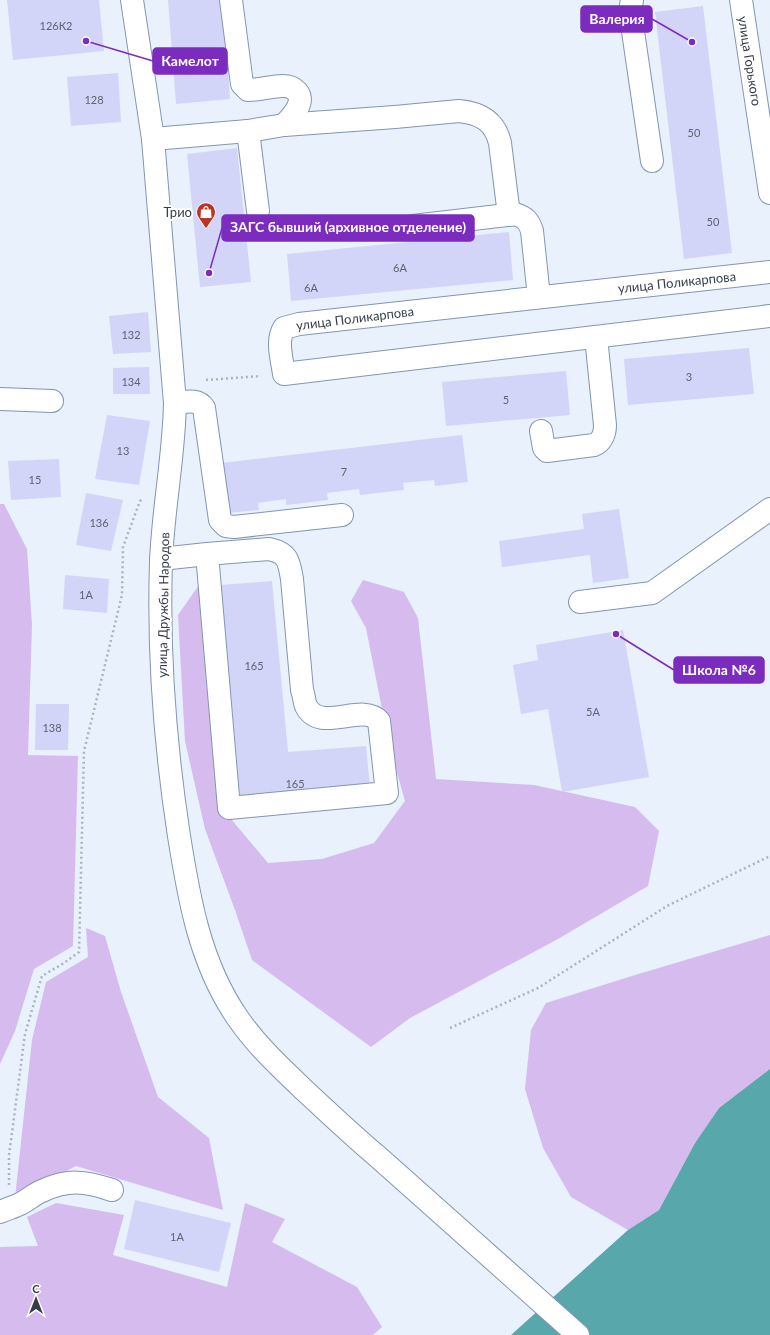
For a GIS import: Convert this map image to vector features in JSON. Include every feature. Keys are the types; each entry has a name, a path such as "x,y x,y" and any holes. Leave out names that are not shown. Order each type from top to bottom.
{"street":[{"name":"улица Дружбы Народов","path":"132,0 153,140 174,393 174,432 161,559 161,644 165,731 171,785 187,886 200,940 218,984 236,1016 253,1039 269,1056 348,1131 578,1335"},
{"path":"231,0 242,84 248,90 284,86 291,87 298,94 300,99 298,105 292,117 284,125"},
{"path":"632,0 630,11 652,161"},
{"name":"улица Горького","path":"741,0 770,193"},
{"path":"153,140 248,131 284,125 459,111 477,114 490,122 497,132 500,142 509,215"},
{"path":"248,131 258,211"},
{"path":"413,226 515,214 523,216 530,225 539,297"},
{"name":"улица Поликарпова","path":"284,374 280,340 281,333 284,328 291,325 770,272"},
{"path":"284,374 770,316"},
{"path":"541,431 544,448 547,451 594,445 600,441 604,433 605,424 596,337"},
{"path":"174,393 198,402 202,404 204,408 220,520 222,524 230,528 342,515"},
{"path":"0,399 52,401"},
{"path":"580,602 652,593 770,509"},
{"path":"161,559 207,554 269,549 285,556 289,563 292,579 302,690 306,706 313,713 326,718 367,715 376,718 379,722 387,793 229,808 207,554"},
{"path":"4,1210 20,1205 41,1191 60,1184 76,1182 95,1184 112,1190"}],"path":[{"path":"174,393 284,374"},
{"path":"4,1210 9,1155 25,1034 42,976 79,952 84,752 122,594 123,547 140,501 149,494 167,491"},
{"path":"450,1028 538,988 667,906 770,856"}],"shaded area":[{"path":"0,504 4,504 27,549 32,625 28,755 78,756 73,946 34,969 15,1031 0,1064"},
{"path":"363,580 404,592 418,618 436,779 534,785 635,807 659,831 648,886 558,939 410,1018 371,1047 252,960 205,829 185,741 178,615 199,585 231,819 268,863 322,859 374,843 405,801 389,744 366,628 351,601"},
{"path":"86,928 105,936 121,992 158,1097 209,1138 223,1210 76,1166 15,1198 32,1040 46,982 88,957"},
{"path":"770,935 770,1069 719,1108 695,1143 659,1210 628,1230 571,1197 543,1148 525,1089 531,1030 546,1003"},
{"path":"56,1203 124,1215 113,1255 227,1287 245,1203 285,1219 272,1242 357,1287 382,1327 373,1335 0,1335 0,1247 38,1246 27,1217"}],"water":[{"path":"770,1069 770,1335 511,1335 628,1230 659,1210 695,1143 719,1108"}],"building":[{"path":"7,0 99,0 104,51 13,60"},
{"path":"168,0 223,0 230,99 176,104"},
{"path":"703,6 732,253 684,259 655,12"},
{"path":"118,73 121,122 71,126 67,77"},
{"path":"237,148 251,282 200,287 187,154"},
{"path":"509,232 513,280 291,301 287,254"},
{"path":"148,312 151,352 113,354 109,316"},
{"path":"749,348 754,394 628,405 624,359"},
{"path":"149,367 150,394 113,394 113,368"},
{"path":"566,371 570,415 446,426 442,382"},
{"path":"107,415 150,421 139,485 95,479"},
{"path":"462,435 468,482 435,486 434,480 403,483 404,490 360,495 359,489 327,493 328,500 286,505 286,499 258,503 259,510 227,513 221,463"},
{"path":"59,459 61,497 11,500 8,461"},
{"path":"86,493 123,500 111,551 76,545"},
{"path":"619,509 629,578 593,583 590,555 502,567 499,541 584,529 582,514"},
{"path":"65,575 109,579 107,613 63,609"},
{"path":"272,581 288,752 366,746 370,788 240,799 221,585"},
{"path":"623,630 649,777 562,792 548,709 521,714 513,665 538,660 536,645"},
{"path":"36,704 69,704 68,750 35,750"},
{"path":"135,1200 231,1223 219,1272 124,1249"}],"place":[{"name":"Камелот","path":"86,41"},
{"name":"Валерия","path":"692,42"},
{"name":"Трио","path":"206,229"},
{"name":"ЗАГС бывший (архивное отделение)","path":"209,273"},
{"name":"Школа №6","path":"616,634"}]}
